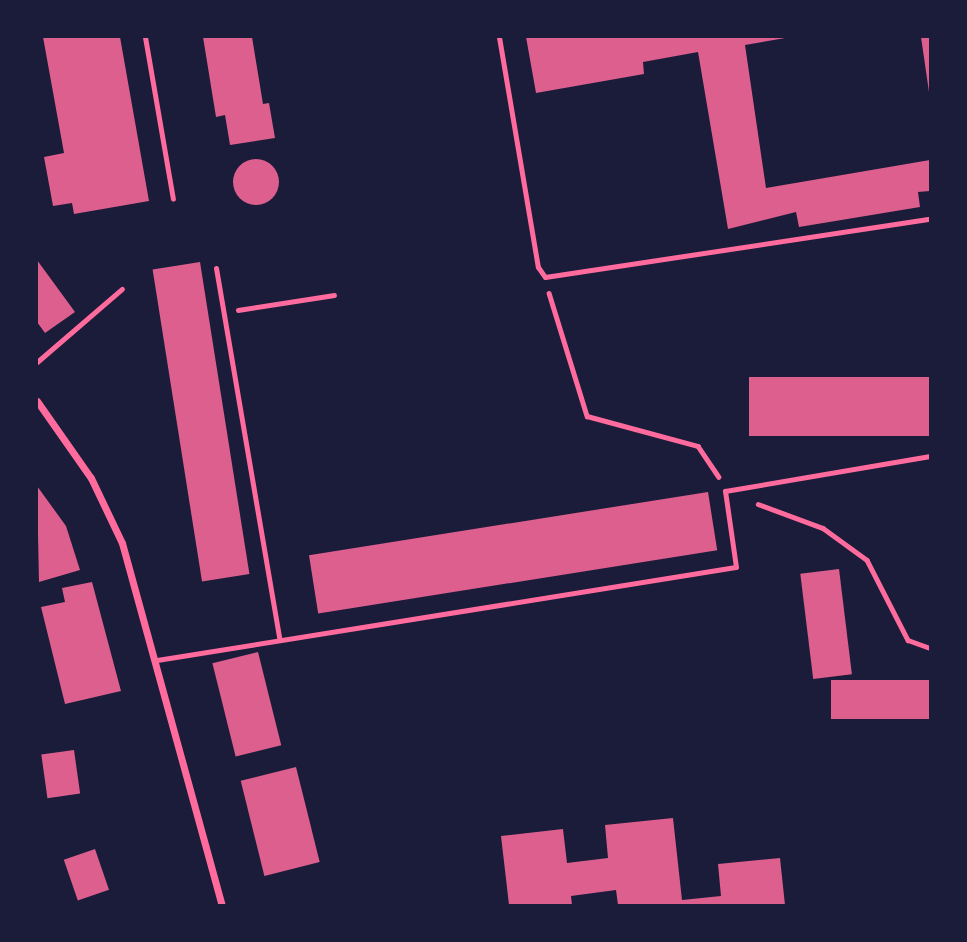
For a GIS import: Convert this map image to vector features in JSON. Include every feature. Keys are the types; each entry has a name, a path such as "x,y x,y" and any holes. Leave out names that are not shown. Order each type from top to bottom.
{"street":[{"path":"37,401 91,478 122,543 157,660 222,905"}],"lane":[{"path":"145,37 173,199"},
{"path":"499,37 538,267 545,277 930,219"},
{"path":"216,268 279,638"},
{"path":"37,362 122,289"},
{"path":"157,660 279,638 736,567 725,491 930,456"}],"path":[{"path":"545,277 587,416 698,446 712,461 725,491 823,528 867,560 908,640 930,648"},
{"path":"223,312 334,295"}],"building":[{"path":"43,37 120,37 149,201 74,214 72,203 53,206 44,157 64,153"},
{"path":"203,37 252,37 263,104 269,103 275,138 230,145 225,115 216,117"},
{"path":"526,37 791,37 745,45 766,188 930,160 930,191 918,192 920,207 799,227 796,212 728,229 698,52 643,62 644,74 536,93"},
{"path":"921,37 930,37 930,92 929,92"},
{"path":"256,159 272,166 279,182 272,198 256,205 240,198 233,182 240,166"},
{"path":"37,260 75,312 45,333 37,322"},
{"path":"200,262 249,574 202,582 153,270"},
{"path":"749,377 930,377 930,436 749,436"},
{"path":"37,486 66,526 80,570 39,582"},
{"path":"708,492 717,550 318,613 309,555"},
{"path":"839,569 852,674 813,679 800,574"},
{"path":"92,582 121,691 65,704 41,607 65,602 62,588"},
{"path":"258,652 281,745 236,757 212,663"},
{"path":"831,680 930,680 930,719 831,719"},
{"path":"74,750 80,794 47,798 41,755"},
{"path":"296,767 320,862 264,876 241,781"},
{"path":"673,818 682,900 721,896 718,864 780,858 785,905 618,905 616,890 571,896 572,905 509,905 501,836 563,829 567,863 608,858 605,825"},
{"path":"95,849 109,890 78,900 64,860"}]}
